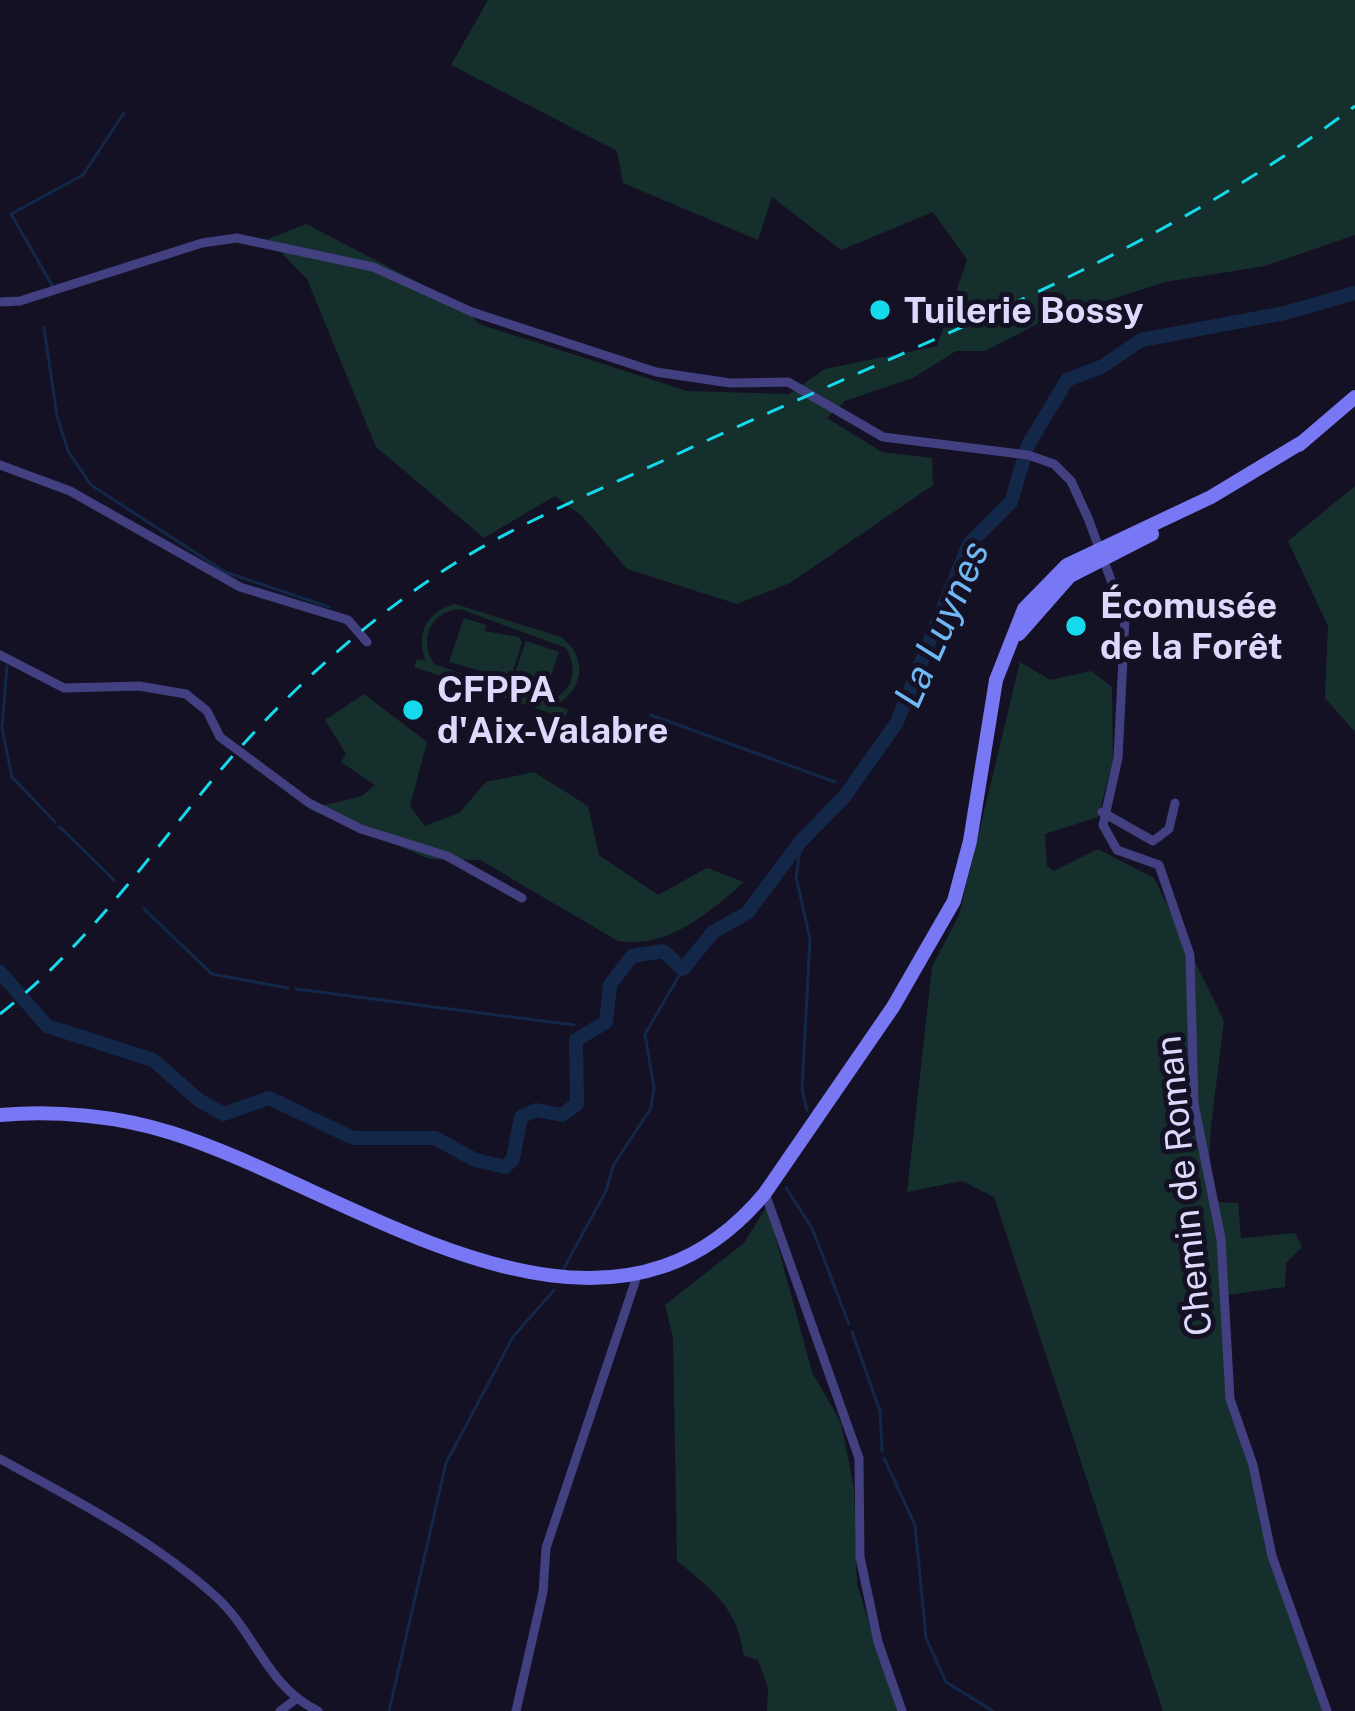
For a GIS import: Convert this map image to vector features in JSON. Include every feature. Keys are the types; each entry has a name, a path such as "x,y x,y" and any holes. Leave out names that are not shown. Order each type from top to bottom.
{"main road":[{"path":"0,1115 41,1113 170,1132 389,1224 540,1277 637,1276 714,1242 766,1193 945,921 966,859 1005,645 1024,609 1052,577 1102,549 1230,494 1355,397"}],"street":[{"path":"0,302 20,301 202,243 237,238 373,267 472,312 656,372 730,383 788,382 883,437 1023,455 1062,470 1102,549 1125,618 1118,758 1102,812 1153,841 1169,829 1175,803"},
{"path":"0,465 70,491 240,587 348,620 367,642"},
{"path":"0,655 64,688 139,686 186,694 207,711 220,737 309,803 361,829 447,856 522,898"},
{"name":"Chemin de Roman","path":"1102,812 1112,845 1159,865 1188,936 1194,1104 1221,1239 1230,1399 1253,1465 1272,1556 1327,1711"},
{"path":"766,1193 859,1458 860,1558 878,1642 902,1711"},
{"path":"516,1711 543,1592 546,1548 637,1276"},
{"path":"0,1460 123,1529 203,1586 228,1608 267,1671 296,1700 318,1711"},
{"path":"280,1711 296,1700"}],"green space":[{"path":"488,0 1355,0 1355,235 1265,266 1165,282 1039,323 985,351 956,351 913,378 845,401 827,418 882,452 932,458 933,485 790,583 737,604 627,569 582,516 555,496 484,538 376,447 307,279 268,239 306,224 462,305 479,324 687,391 789,394 825,369 937,346 967,260 933,212 841,250 772,197 758,240 623,183 617,151 451,65"},
{"path":"1355,486 1355,732 1325,698 1328,626 1288,541"},
{"path":"455,604 561,637 570,645 579,672 572,690 556,705 568,710 565,718 414,667 417,659 426,661 422,642 426,625","holes":["460,609 566,648 572,666 570,683 559,696 540,700 434,664 427,636 441,615"]},
{"path":"464,618 486,625 485,631 519,637 522,643 510,679 449,662"},
{"path":"526,641 559,652 545,693 512,682"},
{"path":"1020,662 1050,680 1091,671 1112,687 1113,761 1098,817 1045,834 1047,866 1054,871 1098,849 1154,878 1224,1021 1208,1177 1214,1202 1238,1203 1241,1238 1295,1233 1302,1247 1286,1263 1285,1287 1227,1295 1230,1399 1253,1465 1272,1556 1327,1711 1163,1711 994,1197 962,1181 907,1192 932,967 959,915"},
{"path":"364,694 427,742 410,806 425,826 459,813 486,782 534,772 588,806 599,855 658,895 707,868 744,882 671,934 654,940 618,941 480,860 430,859 308,809 362,796 375,785 341,762 346,754 325,720"},
{"path":"767,1206 812,1372 841,1423 854,1488 857,1584 897,1711 767,1711 768,1688 758,1660 744,1656 736,1625 722,1602 677,1561 673,1337 665,1305 744,1243"}],"waterway":[{"path":"52,285 11,214 83,175 124,113"},
{"name":"La Luynes","path":"0,972 47,1026 153,1060 200,1101 224,1114 269,1098 353,1138 435,1138 475,1160 505,1167 513,1159 521,1117 536,1110 562,1115 577,1104 576,1040 606,1022 610,985 632,956 663,951 683,969 713,932 747,913 801,841 845,796 897,722 969,544 1011,502 1028,445 1067,380 1103,366 1141,340 1285,313 1355,293"},
{"path":"44,328 57,416 68,451 91,485 225,572 329,607"},
{"path":"7,666 2,728 12,777 55,822"},
{"path":"651,715 835,782"},
{"path":"60,827 114,880"},
{"path":"796,879 801,841"},
{"path":"797,881 810,939 802,1089 807,1110"},
{"path":"144,909 212,974 288,988"},
{"path":"564,1268 606,1191 614,1164 651,1108 654,1088 645,1034 683,969"},
{"path":"296,989 574,1025"},
{"path":"591,1027 599,1028"},
{"path":"786,1188 812,1228 849,1324"},
{"path":"389,1711 446,1463 513,1337 554,1290"},
{"path":"852,1332 880,1411 882,1451"},
{"path":"884,1458 915,1525 926,1638 946,1682 993,1711"}],"railway":[{"path":"0,1014 96,922 237,751 286,700 364,629 449,567 557,509 1110,256 1277,161 1355,106"}],"place":[{"name":"Tuilerie Bossy","path":"880,310"},
{"name":"Écomusée de la Forêt","path":"1076,626"},
{"name":"CFPPA d'Aix-Valabre","path":"413,710"}]}
